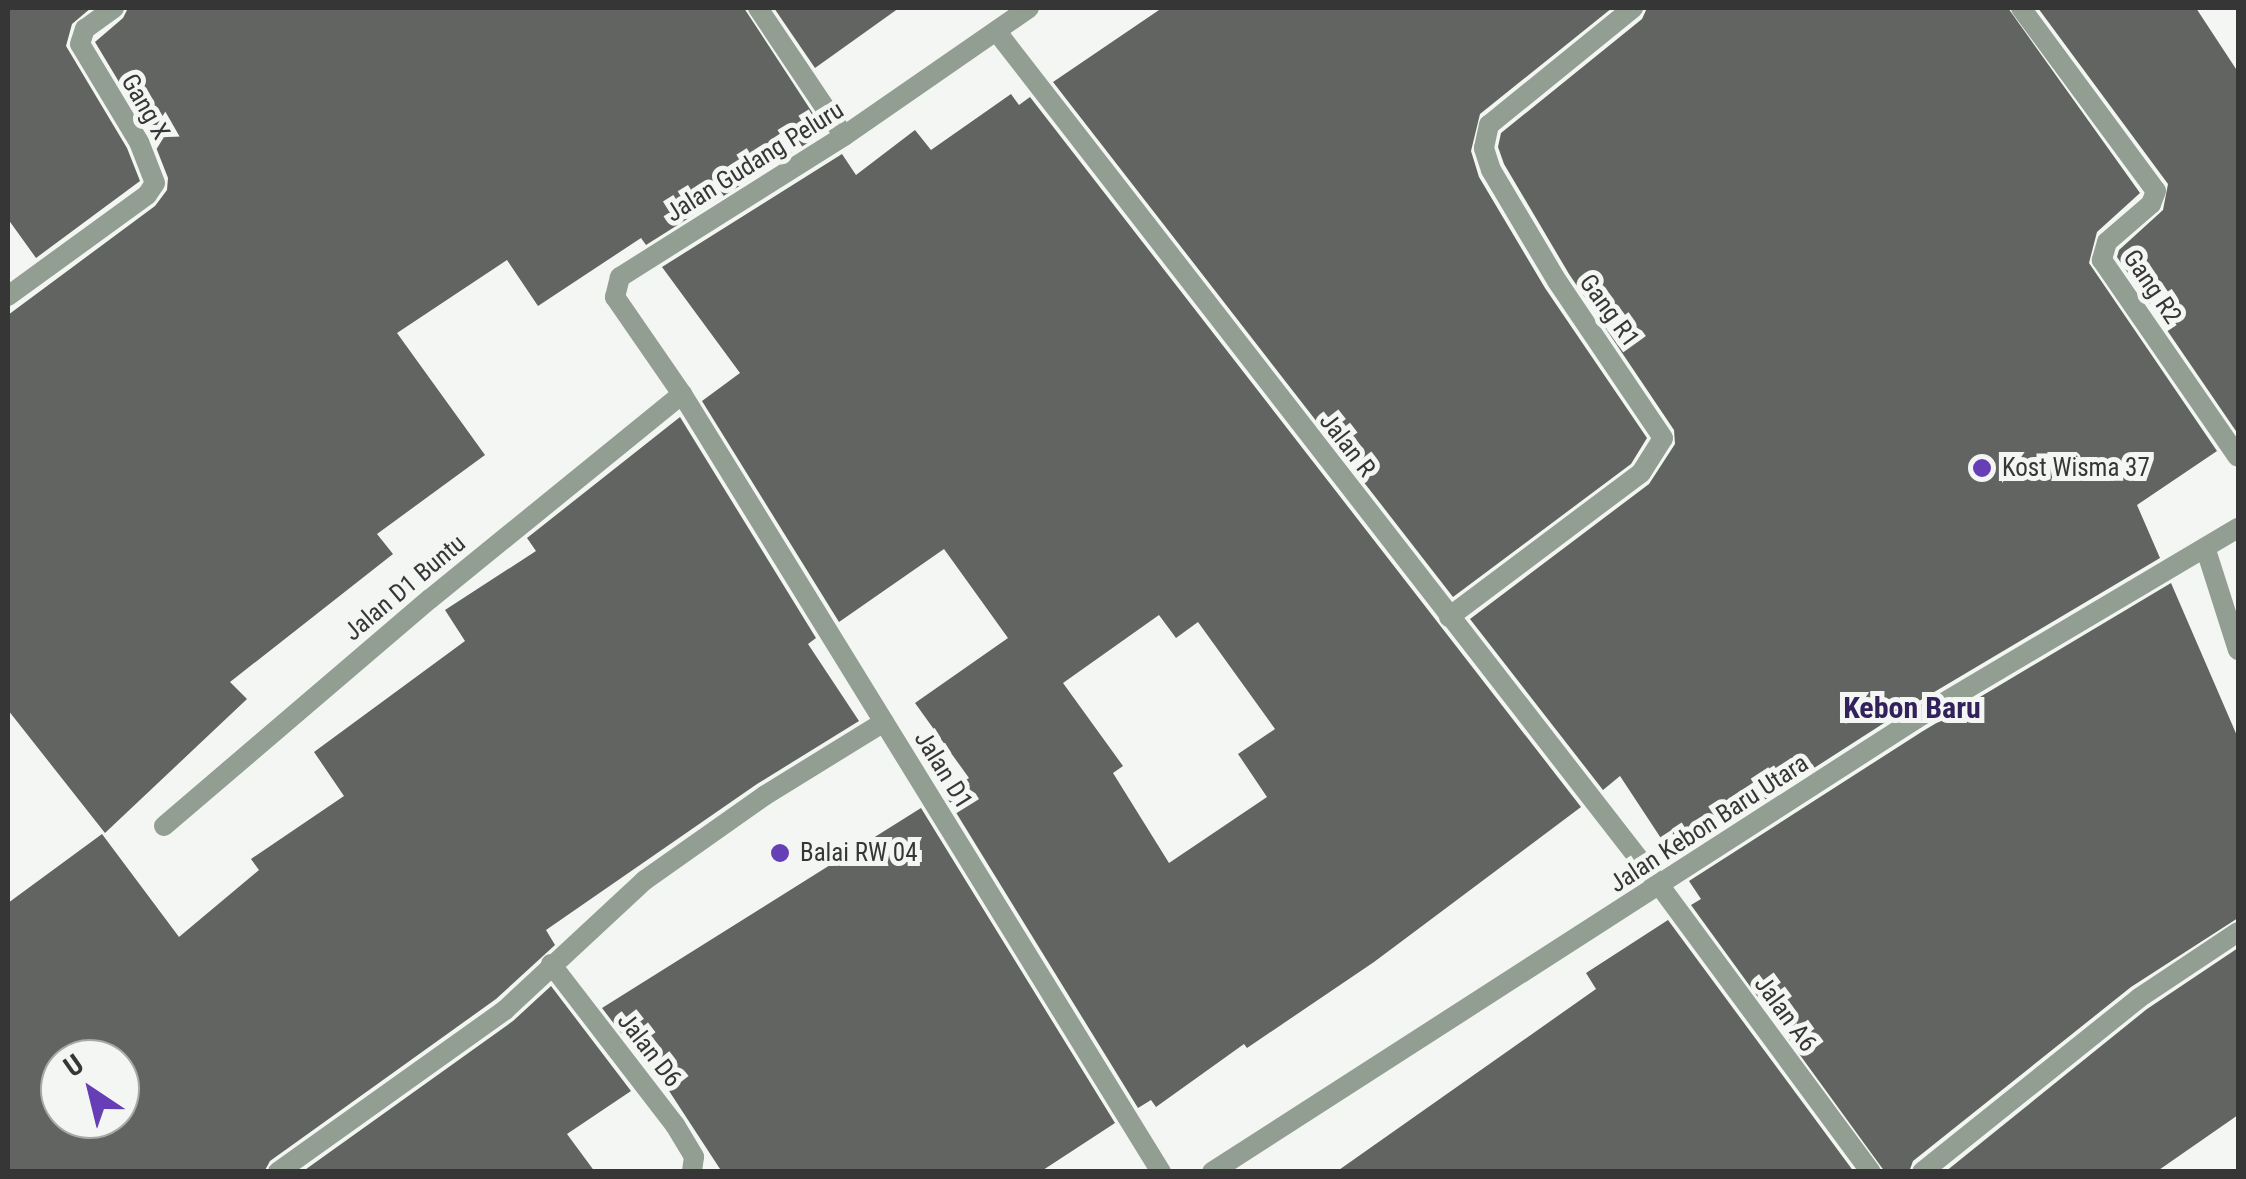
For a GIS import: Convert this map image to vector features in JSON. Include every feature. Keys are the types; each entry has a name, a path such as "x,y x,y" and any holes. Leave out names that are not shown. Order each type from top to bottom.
{"street":[{"name":"Gang X","path":"8,296 147,195 155,183 139,142 80,44 85,29 114,8"},
{"path":"758,8 844,136"},
{"name":"Jalan Gudang Peluru","path":"682,394 618,304 620,277 844,136 1028,8"},
{"name":"Gang R1","path":"1448,618 1641,473 1663,438 1557,281 1490,170 1484,148 1489,125 1633,8"},
{"name":"Gang R2","path":"2022,8 2156,191 2151,204 2107,242 2102,260 2238,457"},
{"name":"Jalan R","path":"997,32 1448,618 1660,886"},
{"name":"Jalan D1","path":"682,394 1162,1172"},
{"name":"Jalan D1 Buntu","path":"164,826 430,598 682,394"},
{"name":"Jalan Kebon Baru Utara","path":"1212,1172 1916,720 2238,528"},
{"path":"2206,550 2238,650"},
{"path":"278,1172 505,1010 645,880 764,796 884,722"},
{"name":"Jalan A6","path":"1660,886 1870,1172"},
{"path":"1922,1172 2139,998 2238,932"},
{"name":"Jalan D6","path":"551,964 675,1125 694,1157 692,1172"}],"building":[{"path":"8,8 91,8 72,24 66,46 127,148 140,181 36,258 8,219"},
{"path":"128,8 744,8 825,132 646,245 641,238 538,306 507,260 397,333 485,455 377,534 393,554 230,682 247,699 105,833 8,710 8,315 155,206 167,190 168,178 152,137 95,42 123,18"},
{"path":"774,8 899,8 815,68"},
{"path":"1162,8 1612,8 1480,114 1471,151 1479,177 1545,288 1647,438 1631,464 1453,597 1053,82"},
{"path":"1647,8 2008,8 2140,193 2097,232 2089,263 2217,451 2137,505 2160,558 1909,707 1674,858 1620,776 1603,790 1470,619 1649,484 1675,444 1674,430 1569,274 1504,164 1498,147 1501,133 1642,19"},
{"path":"2038,8 2196,8 2238,72 2238,434 2117,257 2119,250 2163,210 2168,184"},
{"path":"1011,94 1019,105 1030,97 1581,807 1374,962 1247,1048 1244,1044 1156,1107 1151,1100 1138,1108 944,793 969,778 915,703 1008,638 944,549 839,622 702,401 740,373 662,267 842,154 856,175 915,130 931,150","holes":["1159,615 1176,638 1198,622 1275,729 1238,754 1267,797 1169,863 1113,773 1123,766 1063,683"]},
{"path":"680,417 816,638 808,644 859,721 757,784 546,930 555,945 496,999 270,1161 264,1172 8,1172 8,903 102,834 179,937 259,870 251,859 344,796 314,752 465,641 445,610 536,551 527,538"},
{"path":"2171,583 2238,738 2238,918 2131,987 1913,1161 1909,1172 1885,1172 1691,905 1701,899 1689,881 1923,731"},
{"path":"921,808 1115,1123 1040,1172 722,1172 658,1074 654,1076 602,1008"},
{"path":"1668,920 1854,1172 1336,1172 1596,989 1586,973"},
{"path":"2238,948 2238,1115 2156,1172 1945,1172 2147,1009"},
{"path":"551,986 631,1091 567,1134 595,1172 302,1172 513,1021"}],"place":[{"name":"Kost Wisma 37","path":"1982,468"},
{"name":"Balai RW 04","path":"780,853"}],"district":[{"name":"Kebon Baru","path":"1912,708"}]}
